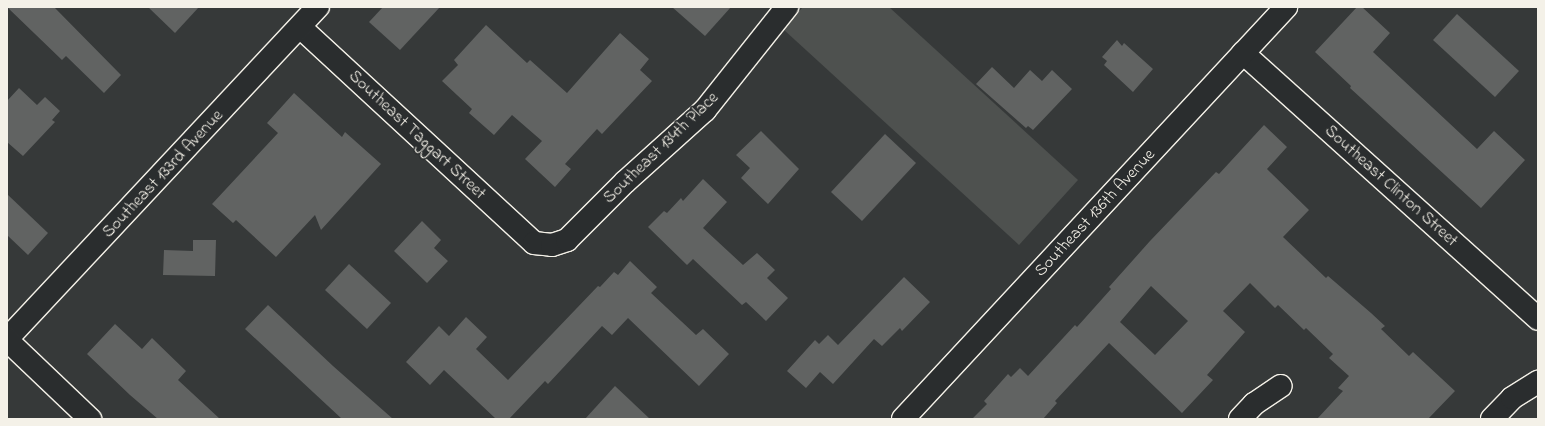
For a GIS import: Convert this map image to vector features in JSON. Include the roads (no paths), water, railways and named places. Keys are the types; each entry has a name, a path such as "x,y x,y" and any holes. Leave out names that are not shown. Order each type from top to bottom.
{"street":[{"name":"Southeast 133rd Avenue","path":"7,340 318,7"},
{"name":"Southeast 134th Place","path":"534,244 552,245 567,240 625,182 705,110 787,7"},
{"name":"Southeast 136th Avenue","path":"903,419 1286,7"},
{"name":"Southeast Taggart Street","path":"300,27 534,244"},
{"name":"Southeast Clinton Street","path":"1243,53 1538,319"},
{"path":"7,340 90,419"},
{"path":"1492,419 1512,398 1538,382"},
{"path":"1240,419 1254,404 1281,386"}]}
